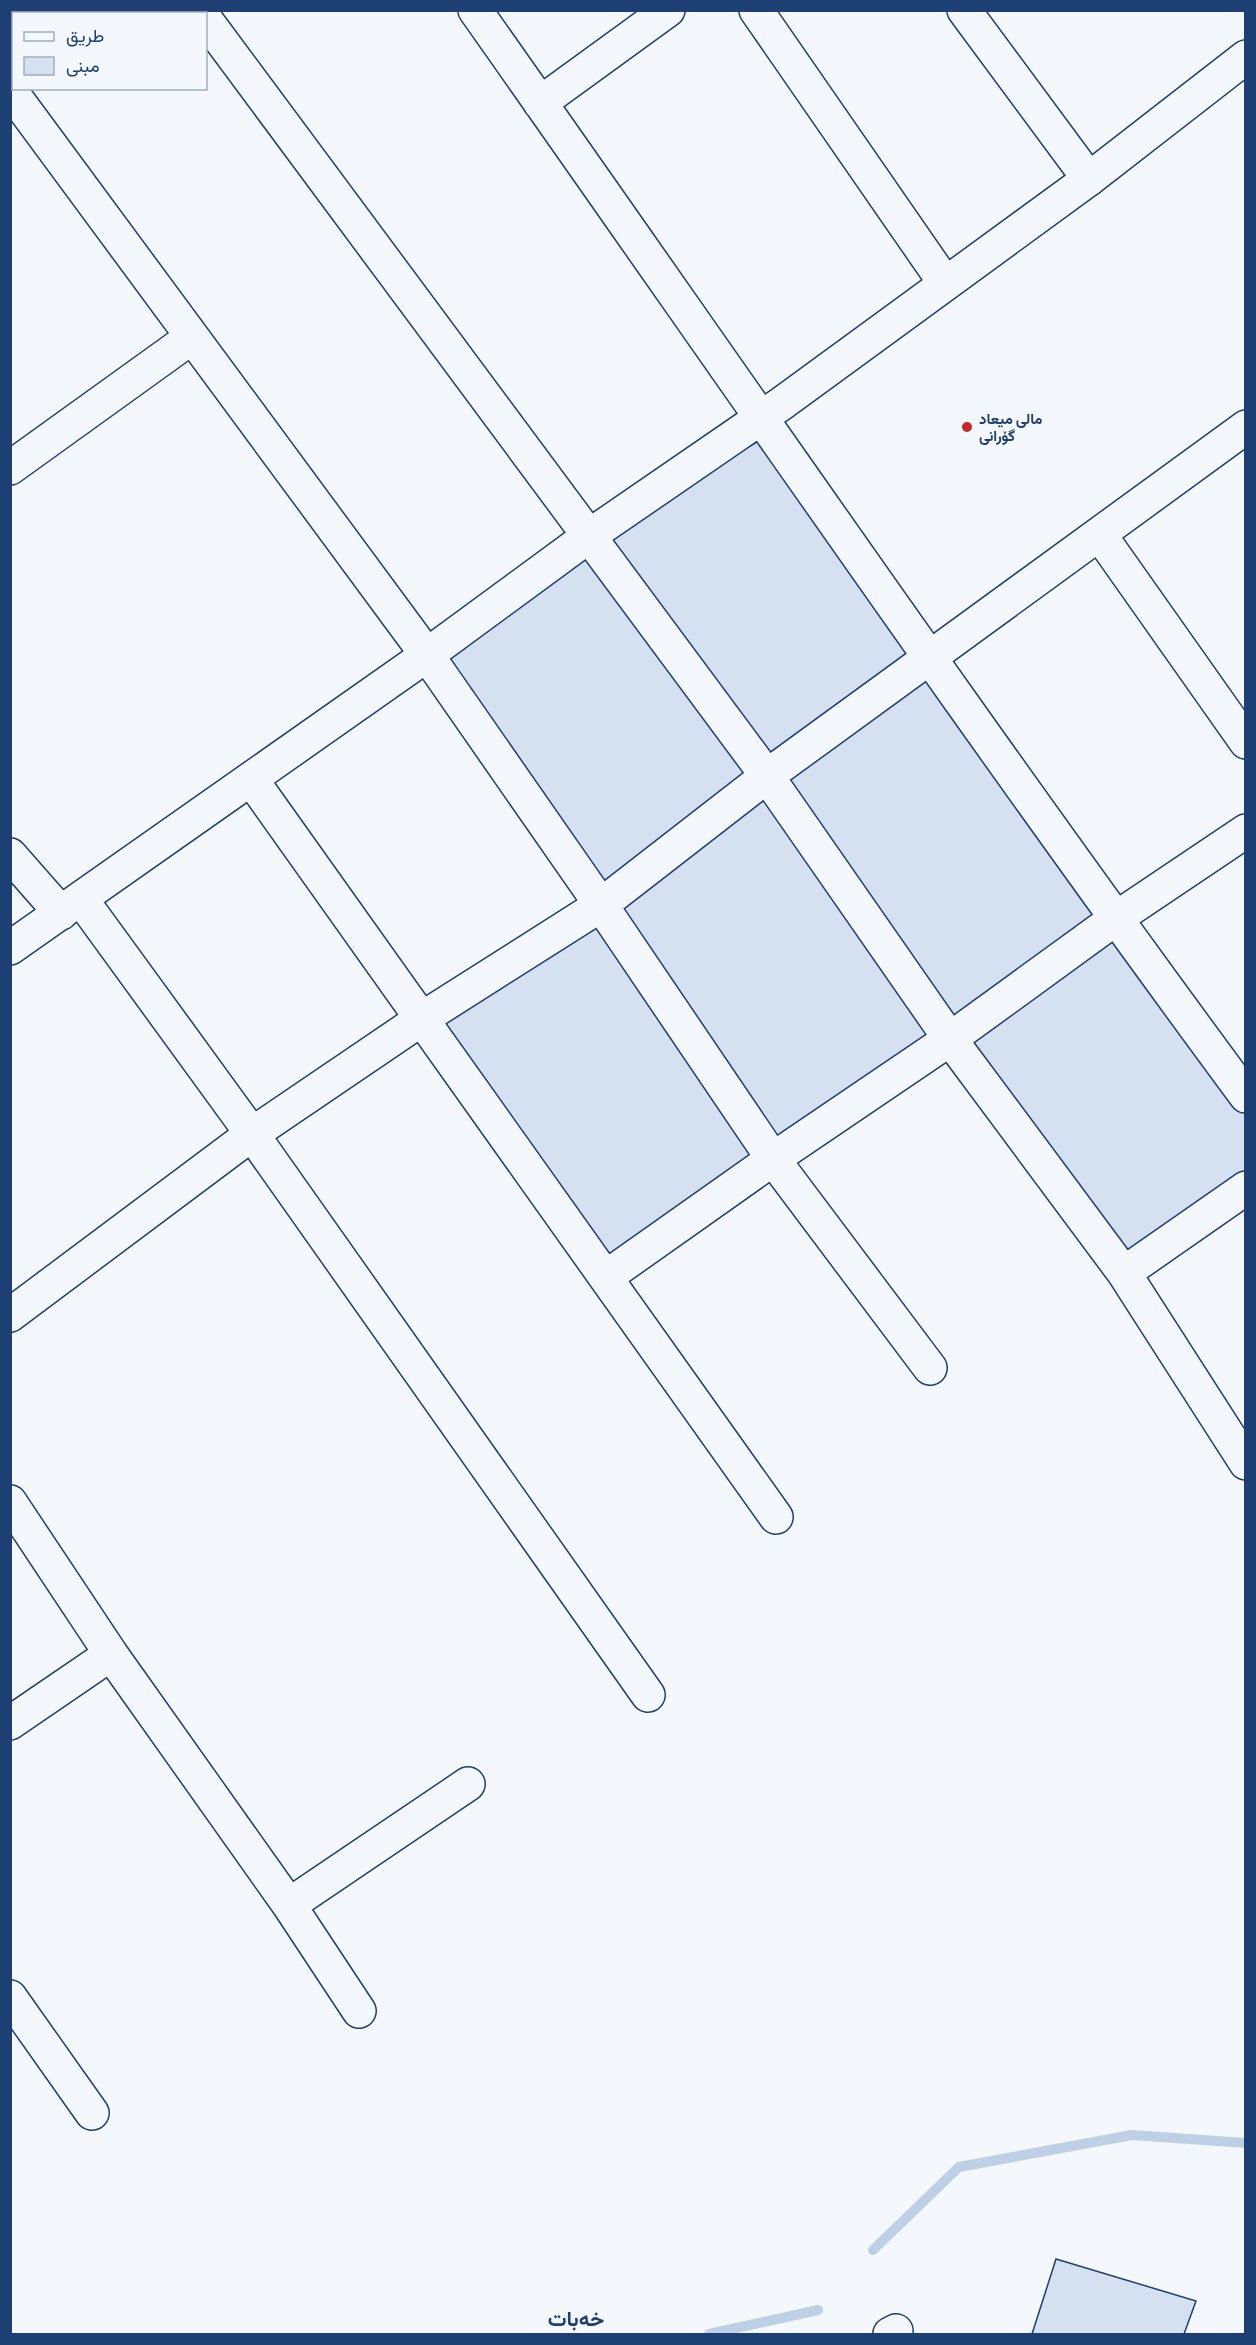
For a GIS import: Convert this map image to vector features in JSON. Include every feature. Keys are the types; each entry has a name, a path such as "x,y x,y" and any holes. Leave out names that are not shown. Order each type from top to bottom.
{"street":[{"path":"475,10 763,417 929,657 1115,919 1245,1096"},
{"path":"540,104 668,10"},
{"path":"756,10 945,283"},
{"path":"963,10 1089,179"},
{"path":"207,21 767,776 950,1039 1124,1273 1245,1463"},
{"path":"10,948 428,656 589,536 763,417 1089,179 1245,57"},
{"path":"10,90 428,656 601,905 773,1159 930,1368"},
{"path":"10,468 192,336"},
{"path":"10,1314 252,1134 423,1018 601,905 767,776 1245,428"},
{"path":"1100,535 1245,742"},
{"path":"251,778 776,1517"},
{"path":"606,1277 773,1159 950,1039 1115,919 1245,831"},
{"path":"10,855 71,906 252,1134 648,1695"},
{"path":"1124,1273 1245,1188"},
{"path":"10,1502 111,1654 289,1905 359,2011"},
{"path":"10,1723 111,1654"},
{"path":"289,1905 468,1784"},
{"path":"10,1997 92,2113"}],"building":[{"path":"773,433 929,657 767,776 589,536"},
{"path":"589,536 767,776 601,905 427,655"},
{"path":"929,657 1115,919 950,1039 775,771"},
{"path":"767,776 950,1039 773,1159 601,905"},
{"path":"601,905 773,1159 606,1277 423,1018"},
{"path":"1115,919 1246,1096 1246,1188 1124,1273 950,1039"},
{"path":"1056,2259 1196,2301 1184,2334 1032,2334"}],"waterway":[{"path":"873,2250 959,2167 1132,2135 1246,2143"},
{"path":"709,2334 818,2310"}],"place":[{"name":"مالی میعاد گۆرانی","path":"967,427"}],"district":[{"name":"خەبات","path":"576,2317"}]}
